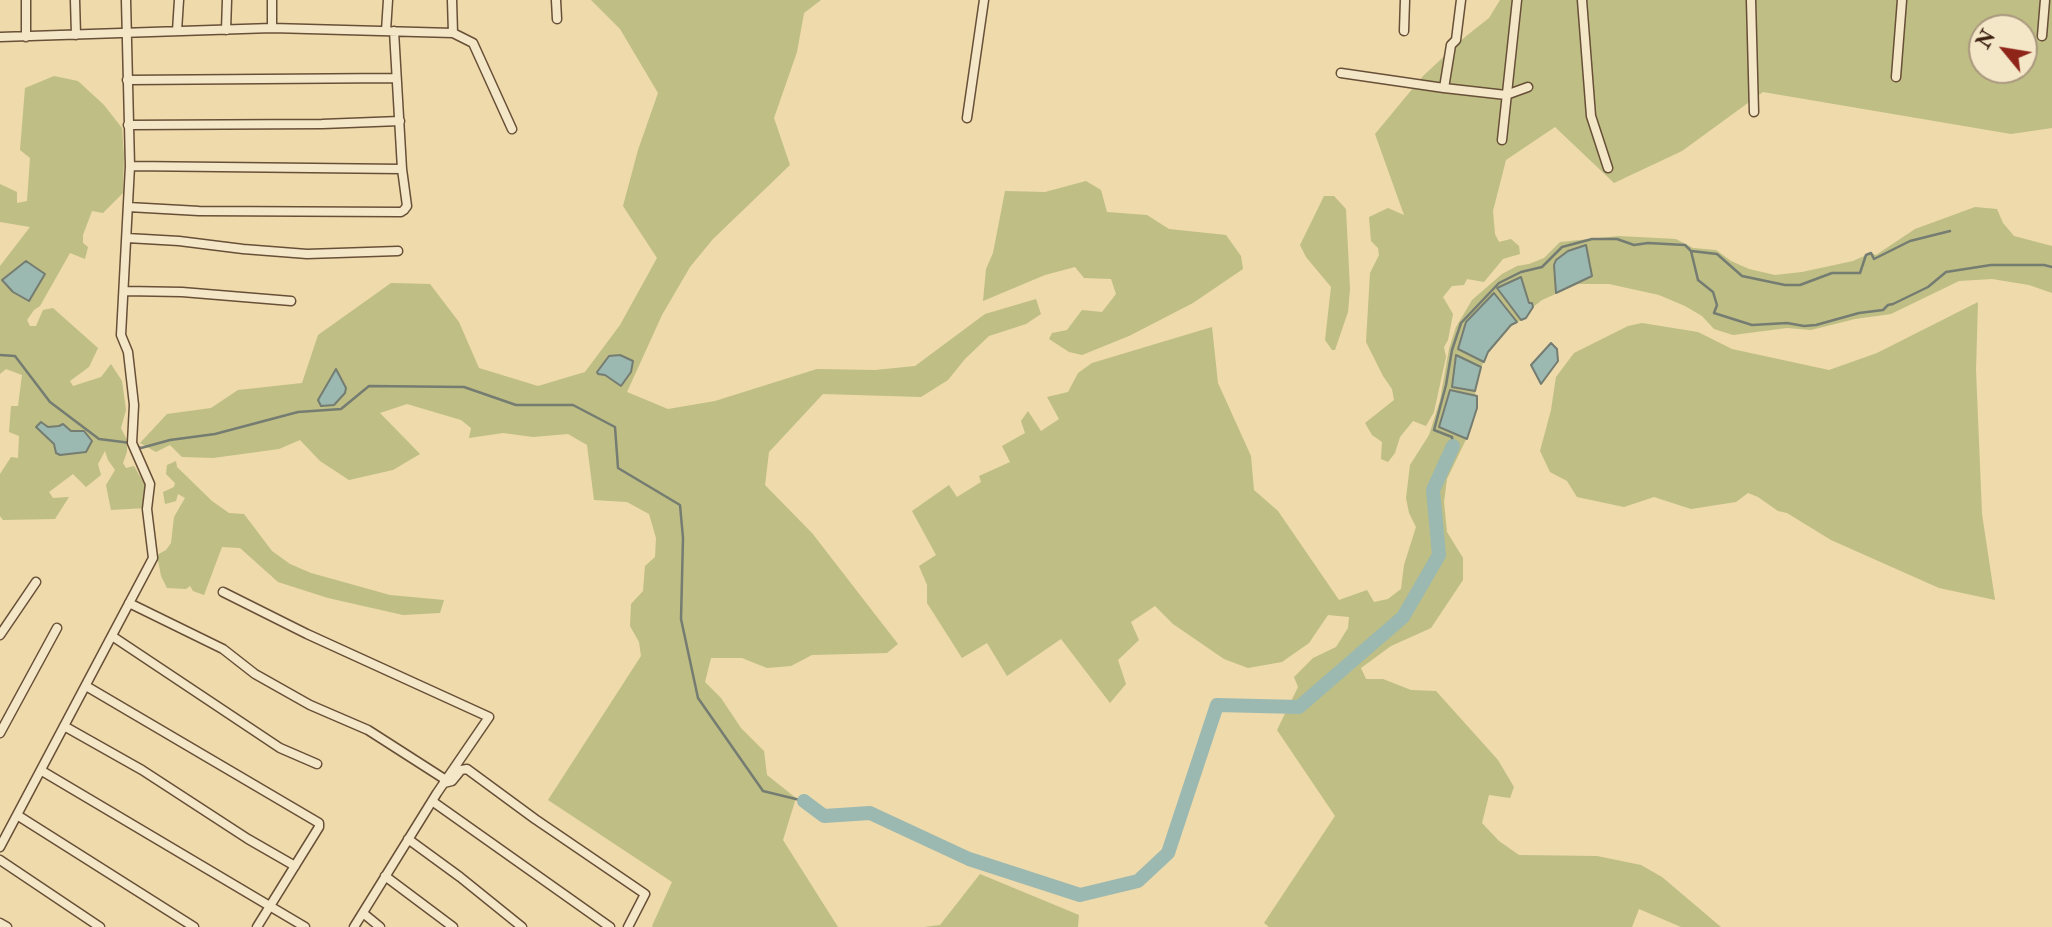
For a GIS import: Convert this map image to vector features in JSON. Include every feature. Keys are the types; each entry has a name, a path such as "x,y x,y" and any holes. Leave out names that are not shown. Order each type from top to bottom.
{"street":[{"path":"26,0 26,37"},
{"path":"75,0 76,35"},
{"path":"0,847 152,564 154,553 147,509 149,480 132,443 134,405 128,352 121,335 130,166 126,0"},
{"path":"177,31 179,0"},
{"path":"226,30 227,0"},
{"path":"272,0 272,28"},
{"path":"128,207 199,211 401,212 407,206 388,0"},
{"path":"452,0 453,33"},
{"path":"556,0 557,19"},
{"path":"967,118 984,0"},
{"path":"1404,31 1405,0"},
{"path":"1444,88 1451,45 1456,40 1461,0"},
{"path":"1502,140 1517,0"},
{"path":"1581,0 1591,116 1608,168"},
{"path":"1751,0 1754,112"},
{"path":"1896,76 1902,0"},
{"path":"2042,36 2045,0"},
{"path":"0,37 272,28 453,33 473,43 512,129"},
{"path":"1342,73 1506,95 1528,87"},
{"path":"127,80 396,78"},
{"path":"128,125 400,121"},
{"path":"130,166 402,169"},
{"path":"127,238 307,254 398,250"},
{"path":"125,291 194,292 291,301"},
{"path":"0,635 36,582"},
{"path":"223,592 307,634 489,717 432,801 354,927"},
{"path":"129,603 223,649 255,674 310,705 368,730 401,749 445,781 452,780 467,769 645,894 628,927"},
{"path":"0,733 57,628"},
{"path":"112,636 280,748 317,764"},
{"path":"86,687 317,821 319,827 257,927"},
{"path":"64,726 142,770 248,839 295,866"},
{"path":"41,771 305,927"},
{"path":"432,801 610,927"},
{"path":"17,815 194,927"},
{"path":"408,839 522,927"},
{"path":"0,860 100,927"},
{"path":"385,876 453,927"},
{"path":"363,913 380,927"},
{"path":"0,923 7,927"}],"green space":[{"path":"591,0 821,0 804,13 797,52 774,118 790,165 713,239 690,267 662,315 627,392 668,409 715,401 817,369 875,370 915,366 985,314 1036,299 1041,314 1026,324 989,336 948,380 921,397 823,394 769,452 765,485 812,533 898,644 887,653 812,655 791,666 767,668 742,658 711,658 705,682 721,698 741,728 764,751 767,775 796,798 783,840 838,927 653,927 672,882 548,800 641,656 639,642 630,626 631,604 643,591 645,566 655,557 656,538 649,514 627,502 594,500 587,445 568,434 533,437 503,433 469,438 471,428 461,420 407,404 380,413 420,454 393,470 349,480 320,461 300,440 279,449 213,458 182,457 170,445 156,452 140,443 167,414 211,408 238,390 302,383 318,335 391,283 430,284 459,322 479,368 538,386 585,372 620,325 657,258 623,206 638,150 658,93 620,29"},
{"path":"1500,0 2052,0 2052,128 2011,134 1763,92 1682,151 1614,183 1555,127 1506,160 1493,211 1495,234 1499,242 1511,239 1519,246 1520,254 1503,259 1484,282 1467,279 1464,285 1452,286 1443,297 1453,314 1444,347 1446,357 1434,412 1426,426 1413,421 1400,437 1395,453 1388,462 1381,459 1382,442 1372,435 1365,423 1394,400 1392,389 1366,342 1370,273 1379,255 1378,248 1371,241 1369,217 1388,208 1404,215 1375,134 1423,76 1489,18"},
{"path":"54,76 78,81 104,105 122,128 123,193 103,213 92,211 83,235 83,243 88,247 85,259 70,253 40,306 27,320 30,326 36,326 43,310 53,308 98,348 89,367 70,381 73,386 101,377 111,364 122,381 126,410 121,428 127,440 123,463 126,468 134,466 148,490 145,508 111,510 106,485 115,470 105,451 98,464 101,475 86,487 73,474 49,492 53,498 69,497 55,519 3,520 0,516 0,474 11,457 18,458 19,436 9,432 11,406 18,406 22,375 6,369 0,374 0,266 30,227 0,222 0,184 17,192 17,203 27,201 30,158 20,150 25,88"},
{"path":"1086,181 1101,190 1107,212 1147,215 1169,229 1226,235 1241,256 1243,269 1193,303 1129,336 1082,355 1069,352 1049,339 1052,333 1067,330 1082,310 1102,312 1116,294 1111,279 1084,278 1075,267 1045,275 983,301 986,269 993,253 1005,191 1045,192"},
{"path":"1324,196 1334,196 1346,209 1350,289 1348,312 1335,350 1332,350 1325,340 1331,287 1306,257 1300,245"},
{"path":"1975,207 1997,209 2003,223 2014,236 2052,246 2052,293 2029,285 1992,279 1959,281 1891,314 1855,319 1811,330 1787,328 1733,335 1714,329 1702,316 1659,295 1609,284 1578,284 1542,300 1526,318 1511,325 1488,352 1477,377 1477,408 1472,427 1447,479 1444,502 1447,532 1463,558 1463,580 1431,628 1391,646 1361,668 1366,679 1383,679 1411,690 1436,691 1498,760 1514,787 1510,798 1489,795 1482,823 1499,841 1519,855 1597,856 1641,865 1662,877 1721,927 1681,927 1639,909 1632,927 1269,927 1264,923 1335,816 1277,730 1298,687 1294,677 1313,658 1336,647 1348,628 1349,617 1328,615 1309,643 1282,662 1248,668 1224,659 1173,624 1155,606 1131,622 1139,640 1118,660 1126,684 1110,703 1061,639 1007,676 987,643 962,658 927,603 927,585 919,566 936,555 912,511 949,485 957,497 981,482 979,476 1010,462 1002,446 1025,433 1021,421 1028,411 1041,431 1059,419 1047,397 1068,392 1078,373 1092,363 1212,327 1218,383 1251,456 1254,490 1278,511 1339,600 1367,590 1374,602 1388,599 1401,589 1404,565 1416,527 1406,498 1410,465 1429,435 1440,400 1449,349 1456,327 1472,300 1502,274 1517,266 1544,258 1560,242 1619,236 1676,239 1693,248 1716,250 1749,269 1775,275 1802,272 1853,261 1871,253 1876,255 1915,229"},
{"path":"1978,302 1976,370 1982,514 1995,600 1939,588 1831,540 1748,493 1736,502 1691,509 1654,497 1624,507 1577,497 1567,481 1550,472 1540,451 1556,377 1574,353 1628,326 1642,323 1698,332 1732,349 1829,370 1877,353"},
{"path":"176,461 177,467 212,501 229,513 244,514 272,551 290,564 311,573 390,595 444,600 440,613 403,615 328,598 278,582 240,548 222,547 204,595 193,591 190,586 186,589 167,588 161,576 157,555 171,543 174,517 185,498 178,494 176,501 165,504 163,492 174,487 175,483 166,474 167,465"},
{"path":"980,874 1079,915 1078,927 924,927 940,925"}],"water":[{"path":"1586,245 1592,276 1556,293 1556,260 1568,251"},
{"path":"26,261 45,274 29,301 13,292 2,280"},
{"path":"1521,277 1529,303 1532,303 1533,307 1526,318 1521,320 1497,288"},
{"path":"1494,293 1517,322 1511,325 1488,352 1484,362 1458,349 1466,322"},
{"path":"1551,343 1557,349 1558,361 1541,384 1531,365"},
{"path":"620,355 633,361 631,372 621,386 597,372 609,356"},
{"path":"1456,355 1481,367 1475,391 1452,387"},
{"path":"336,369 346,388 345,393 334,405 321,406 318,400"},
{"path":"1450,390 1477,396 1477,408 1467,439 1439,427"},
{"path":"41,422 48,427 63,424 71,431 84,431 92,441 86,452 60,455 56,453 54,444 36,427"}],"waterway":[{"path":"1453,446 1452,437 1434,430 1452,350 1461,323 1499,283 1521,272 1542,267 1562,247 1592,239 1617,239 1634,245 1685,245 1691,251 1717,254 1742,276 1785,285 1800,285 1832,273 1860,273 1866,255 1871,253 1874,259 1910,241 1950,231"},
{"path":"1691,251 1698,280 1713,292 1717,305 1714,313 1752,325 1816,325 1859,313 1883,310 1888,305 1928,287 1946,272 1991,265 2052,267"},
{"path":"0,355 15,356 50,402 99,439 131,443"},
{"path":"137,446 141,448 170,440 215,434 298,412 341,409 369,386 464,387 516,405 573,405 615,427 618,468 680,505 683,538 681,619 698,698 763,791 804,801"},
{"path":"804,801 824,816 870,813 969,859 1080,895 1138,881 1168,853 1217,705 1299,707 1403,617 1439,555 1433,490 1453,446"}]}
